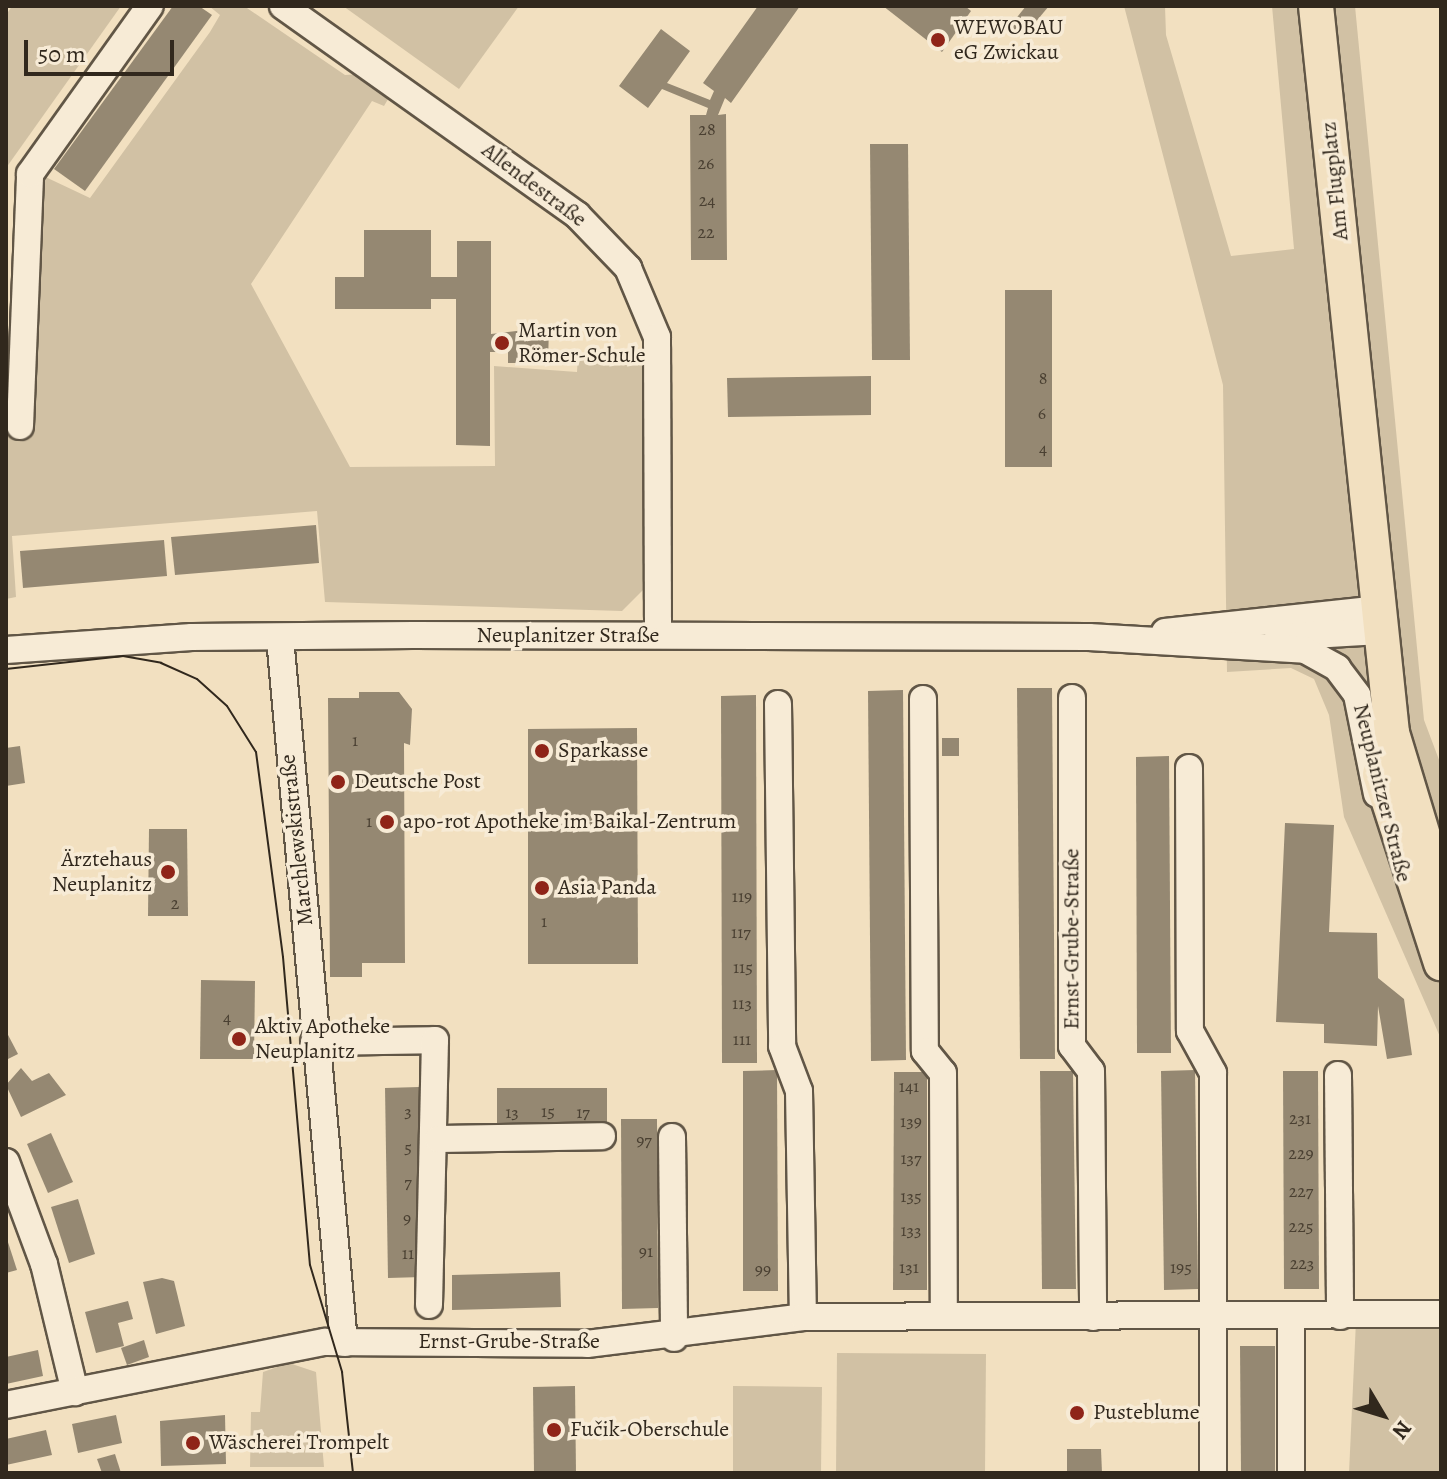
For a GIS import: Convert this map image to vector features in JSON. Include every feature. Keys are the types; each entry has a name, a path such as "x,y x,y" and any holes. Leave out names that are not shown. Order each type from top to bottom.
{"main road":[{"name":"Am Flugplatz","path":"1316,6 1353,356 1373,628"},
{"name":"Neuplanitzer Straße","path":"1373,628 1392,733 1441,895"},
{"name":"Neuplanitzer Straße","path":"1373,628 1376,758 1437,954"}],"street":[{"path":"20,426 30,174 150,6"},
{"name":"Allendestraße","path":"283,6 577,215 628,268 657,337 658,635"},
{"name":"Neuplanitzer Straße","path":"6,650 280,638 658,635 1131,638 1373,628"},
{"name":"Neuplanitzer Straße","path":"1219,644 1373,628"},
{"name":"Marchlewskistraße","path":"280,638 314,1042 344,1343"},
{"name":"Neuplanitzer Straße","path":"1131,638 1305,650 1347,679 1357,695 1394,856 1437,954"},
{"name":"Ernst-Grube-Straße","path":"1072,698 1072,1046 1091,1071 1093,1317"},
{"path":"923,699 925,1051 943,1073 944,1315"},
{"path":"778,704 782,1046 799,1091 803,1317"},
{"path":"1189,768 1190,1031 1213,1073 1213,1473"},
{"path":"314,1042 435,1040 438,1139 429,1305"},
{"path":"1338,1075 1340,1316"},
{"path":"438,1139 602,1136"},
{"path":"672,1137 674,1338"},
{"path":"6,1162 44,1264 75,1392"},
{"name":"Ernst-Grube-Straße","path":"344,1343 674,1338 803,1317 1441,1314"},
{"path":"1291,1317 1291,1473"},
{"path":"6,1405 314,1344 344,1343"}],"shaded area":[{"path":"12,6 121,6 6,168 6,15"},
{"path":"209,6 244,6 345,75 362,74 391,94 384,106 372,101 251,284 350,467 495,466 494,366 577,372 578,355 644,356 643,590 622,611 325,602 317,511 12,536 16,597 6,599 6,456 37,173 90,198 210,32 220,15"},
{"path":"343,6 519,6 459,89"},
{"path":"1124,6 1165,6 1166,35 1231,256 1294,249 1272,6 1355,6 1424,720 1441,765 1441,1039 1344,817 1329,715 1314,679 1291,668 1227,672 1223,385"},
{"path":"1357,1299 1441,1299 1441,1473 1349,1473"},
{"path":"837,1353 986,1354 985,1473 836,1473"},
{"path":"289,1363 316,1372 324,1467 250,1467 251,1412 260,1412 263,1372"},
{"path":"733,1386 822,1387 821,1473 733,1473"}],"building":[{"path":"173,6 199,6 212,15 85,191 54,169"},
{"path":"758,6 800,6 731,103 725,98 718,115 726,114 727,260 691,260 690,115 706,115 708,108 662,89 648,108 619,86 661,29 690,51 667,83 710,100 714,91 703,83"},
{"name":"WEWOBAU eG Zwickau","path":"883,6 965,6 971,11 942,52"},
{"path":"1026,6 1049,6 1023,37 1010,26"},
{"path":"870,144 908,144 910,360 872,360"},
{"name":"Martin von Römer-Schule","path":"364,230 431,230 431,277 457,277 457,241 491,241 491,334 549,327 548,363 508,363 508,352 490,352 490,446 456,445 456,299 431,299 431,309 335,309 335,277 364,277"},
{"path":"1005,290 1052,290 1052,467 1005,467"},
{"path":"871,376 871,415 728,417 727,378"},
{"path":"316,525 319,563 175,575 171,537"},
{"path":"164,540 167,576 23,588 20,551"},
{"path":"1017,688 1052,688 1055,1059 1020,1059"},
{"path":"903,690 906,1060 871,1061 868,691"},
{"path":"359,692 399,692 412,709 410,745 404,743 405,963 362,963 362,977 330,977 328,698 359,698"},
{"path":"756,695 757,1063 722,1063 721,696"},
{"path":"637,728 638,964 528,964 528,729"},
{"path":"942,738 959,738 959,756 942,756"},
{"path":"20,746 25,783 6,786 6,748"},
{"path":"1169,756 1171,1053 1137,1053 1136,757"},
{"path":"1285,823 1334,825 1329,932 1377,933 1378,978 1404,999 1412,1055 1387,1059 1378,1006 1377,1046 1324,1043 1324,1024 1276,1022"},
{"name":"Ärztehaus Neuplanitz","path":"149,829 187,829 188,916 148,916"},
{"path":"201,980 255,981 254,1059 200,1059"},
{"path":"6,1031 18,1054 6,1060"},
{"path":"21,1068 32,1081 49,1073 66,1095 21,1117 6,1085"},
{"path":"777,1070 778,1291 743,1291 743,1071"},
{"path":"1195,1070 1198,1289 1164,1290 1161,1071"},
{"path":"1040,1071 1073,1071 1076,1289 1042,1289"},
{"path":"1283,1071 1318,1071 1319,1289 1284,1289"},
{"path":"894,1072 927,1072 927,1290 893,1290"},
{"path":"419,1087 422,1277 388,1278 385,1088"},
{"path":"497,1088 607,1088 607,1123 497,1123"},
{"path":"621,1119 657,1119 658,1308 622,1309"},
{"path":"51,1133 73,1182 48,1193 27,1144"},
{"path":"78,1199 95,1254 69,1263 51,1207"},
{"path":"6,1236 17,1270 6,1273"},
{"path":"560,1272 561,1307 452,1310 452,1275"},
{"path":"162,1278 174,1281 185,1326 156,1334 143,1282"},
{"path":"128,1301 133,1319 118,1323 124,1346 96,1353 85,1312"},
{"path":"144,1340 149,1357 127,1365 121,1348"},
{"path":"1240,1346 1275,1346 1275,1473 1241,1473"},
{"path":"38,1350 43,1376 6,1384 6,1357"},
{"name":"Fučik-Oberschule","path":"575,1386 576,1473 534,1473 533,1387"},
{"path":"116,1415 122,1443 78,1453 72,1424"},
{"name":"Wäscherei Trompelt","path":"225,1415 226,1464 161,1466 160,1421"},
{"path":"46,1430 52,1455 6,1465 6,1439"},
{"path":"1067,1449 1101,1449 1102,1473 1067,1473"},
{"path":"115,1454 121,1473 102,1473 97,1459"}],"tram line":[{"path":"6,669 123,656 161,663 197,679 227,706 256,752 283,957 310,1265 342,1372 353,1473"}],"place":[{"name":"WEWOBAU eG Zwickau","path":"938,40"},
{"name":"Martin von Römer-Schule","path":"502,343"},
{"name":"Sparkasse","path":"542,751"},
{"name":"Deutsche Post","path":"338,782"},
{"name":"apo-rot Apotheke im Baikal-Zentrum","path":"387,822"},
{"name":"Ärztehaus Neuplanitz","path":"168,872"},
{"name":"Asia Panda","path":"542,888"},
{"name":"Aktiv Apotheke Neuplanitz","path":"239,1039"},
{"name":"Pusteblume","path":"1077,1413"},
{"name":"Fučik-Oberschule","path":"554,1430"},
{"name":"Wäscherei Trompelt","path":"193,1443"}]}
